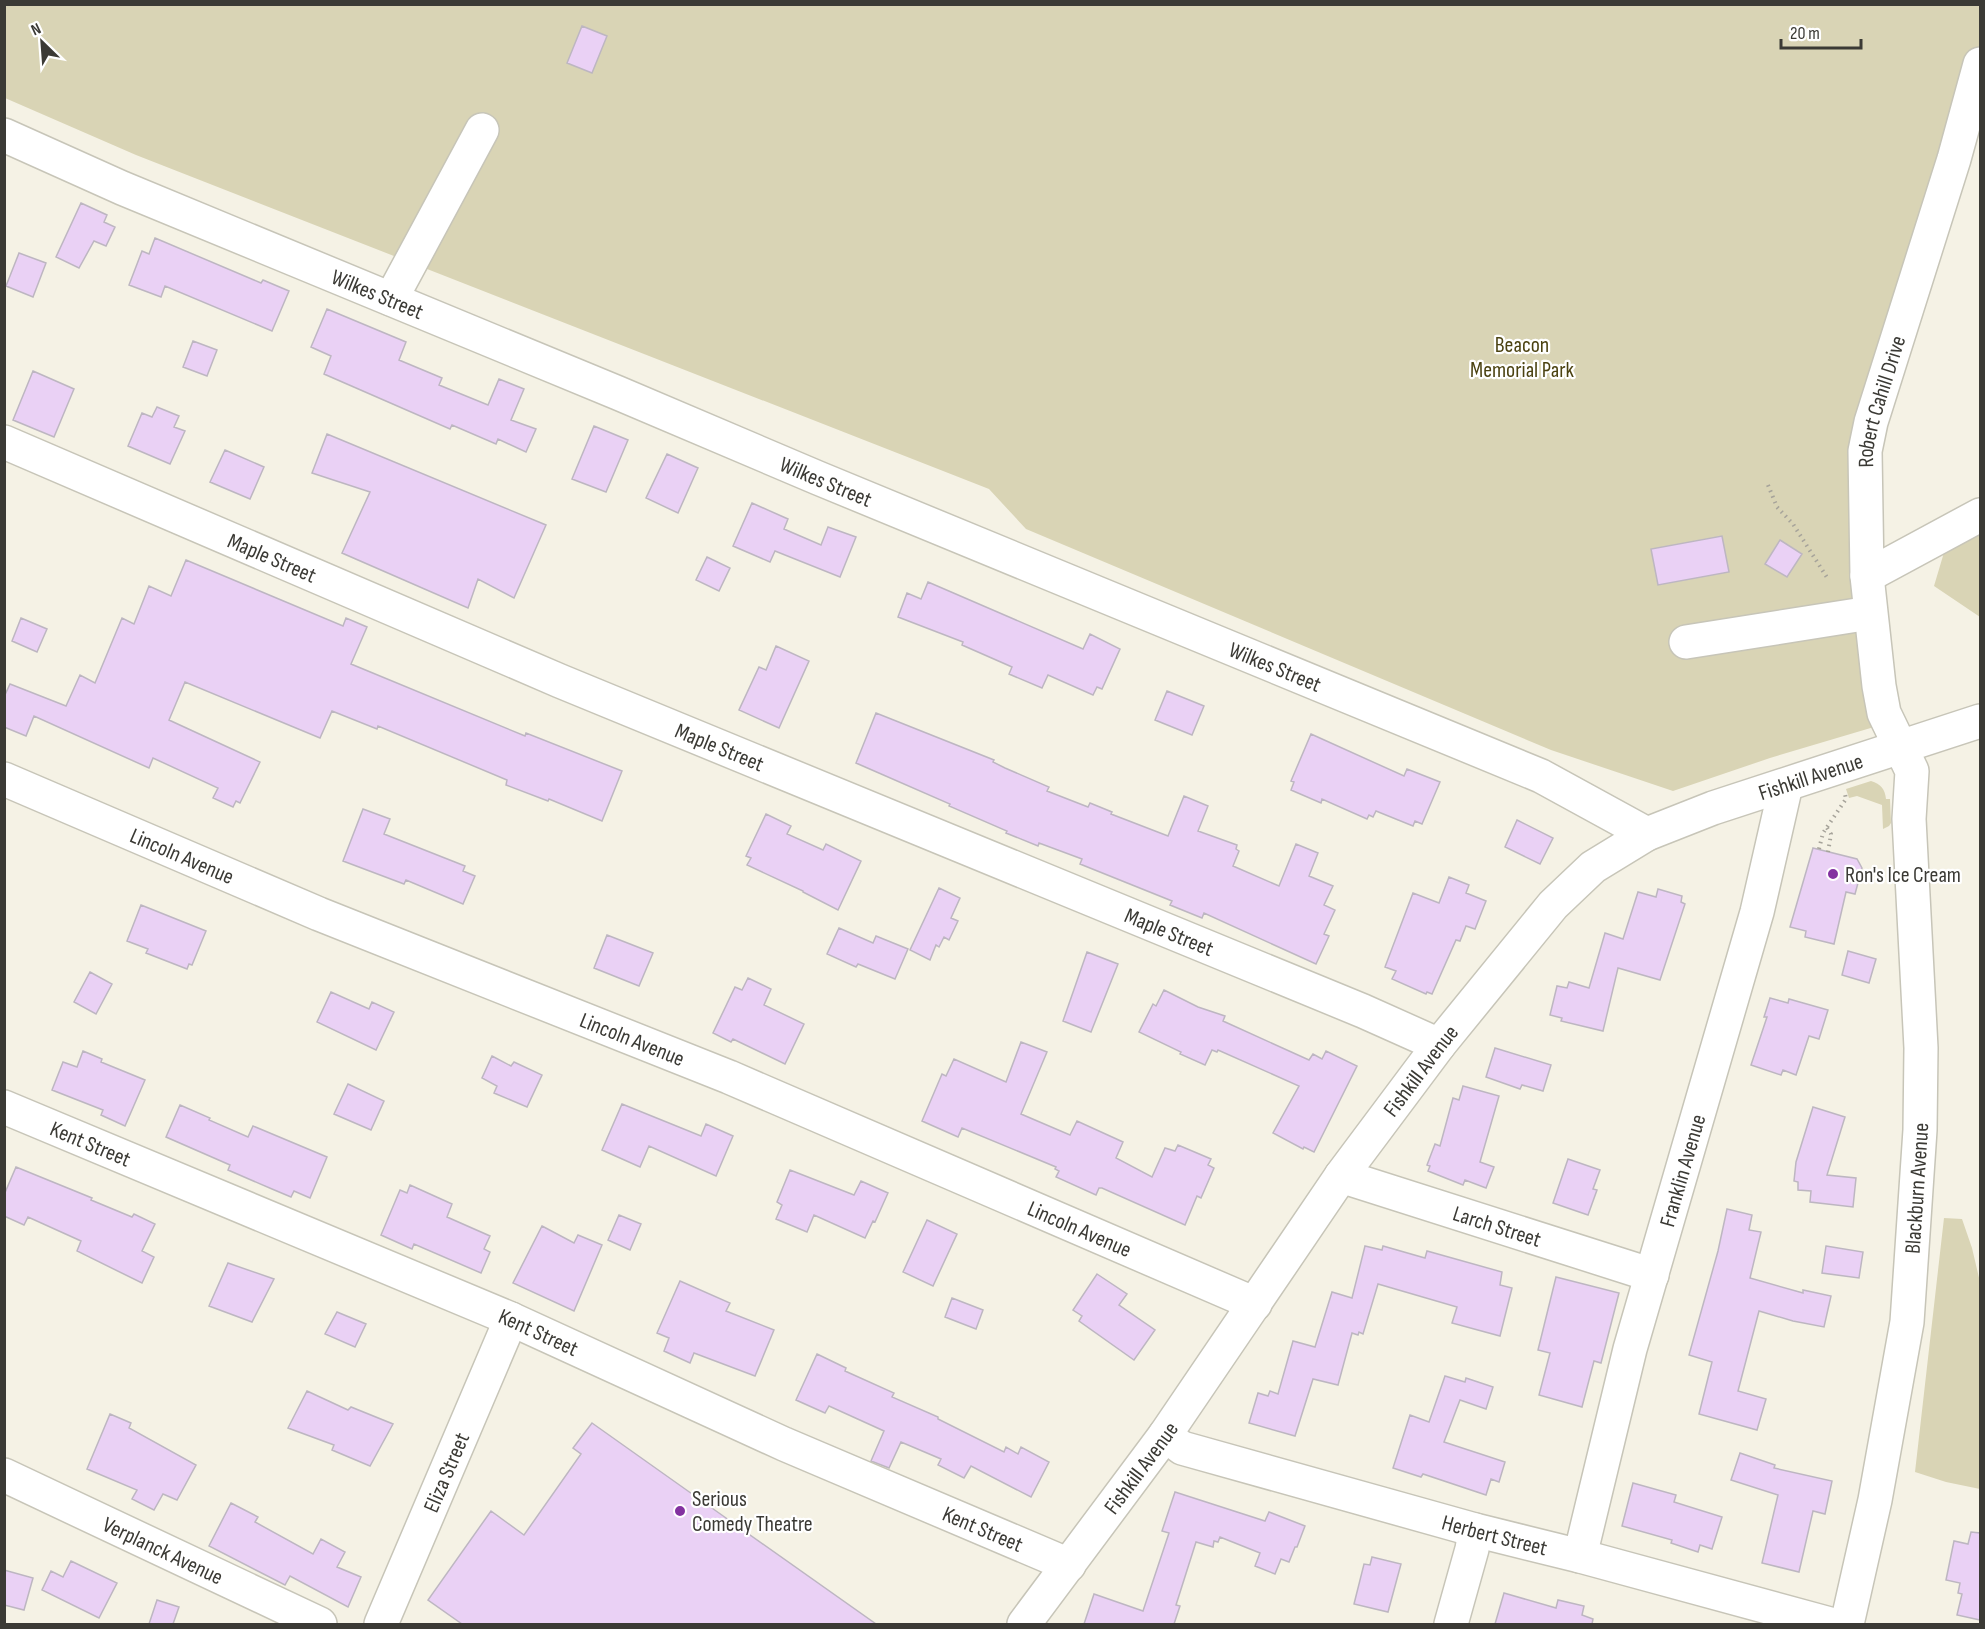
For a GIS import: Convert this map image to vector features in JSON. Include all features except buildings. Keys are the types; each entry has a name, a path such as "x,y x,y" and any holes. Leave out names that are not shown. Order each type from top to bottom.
{"street":[{"name":"Robert Cahill Drive","path":"1900,747 1884,713 1870,613 1867,576 1865,451 1871,422 1954,159 1980,63"},
{"path":"391,299 482,130"},
{"name":"Wilkes Street","path":"4,135 122,188 1541,776 1647,834"},
{"name":"Maple Street","path":"4,442 560,681 1352,1006 1439,1045"},
{"path":"1867,576 1980,515"},
{"path":"1686,642 1870,613"},
{"name":"Fishkill Avenue","path":"1024,1624 1165,1436 1341,1176 1439,1045 1553,905 1593,867 1647,834 1713,808 1980,721"},
{"name":"Blackburn Avenue","path":"1847,1624 1875,1500 1907,1323 1920,1130 1921,1048 1910,819 1912,771 1900,747"},
{"name":"Lincoln Avenue","path":"4,779 319,914 729,1077 1255,1304"},
{"name":"Franklin Avenue","path":"1580,1556 1630,1349 1757,912 1786,785"},
{"name":"Kent Street","path":"4,1107 511,1318 784,1444 1070,1565"},
{"name":"Larch Street","path":"1341,1176 1652,1275"},
{"name":"Eliza Street","path":"381,1624 511,1318"},
{"name":"Herbert Street","path":"1165,1436 1182,1448 1475,1530 1830,1624"},
{"name":"Verplanck Avenue","path":"4,1475 320,1624"},
{"path":"1451,1624 1475,1530"}],"path":[{"path":"1768,486 1777,507 1793,524 1828,579"},
{"path":"1819,849 1823,832 1846,799 1843,788"},
{"path":"1827,828 1832,834 1828,852"}],"green space":[{"name":"Beacon Memorial Park","path":"5,4 1980,5 1980,64 1865,451 1874,727 1770,758 1673,791 1551,750 1026,529 989,489 136,155 5,98"},
{"path":"1980,516 1980,617 1934,586 1948,539"},
{"path":"1871,781 1880,785 1886,799 1890,799 1891,823 1883,829 1882,805 1857,796 1849,798 1846,789"},
{"path":"1944,1218 1962,1219 1980,1282 1980,1489 1946,1482 1915,1472"}],"place":[{"name":"Ron's Ice Cream","path":"1833,874"},
{"name":"Serious Comedy Theatre","path":"680,1511"}]}
